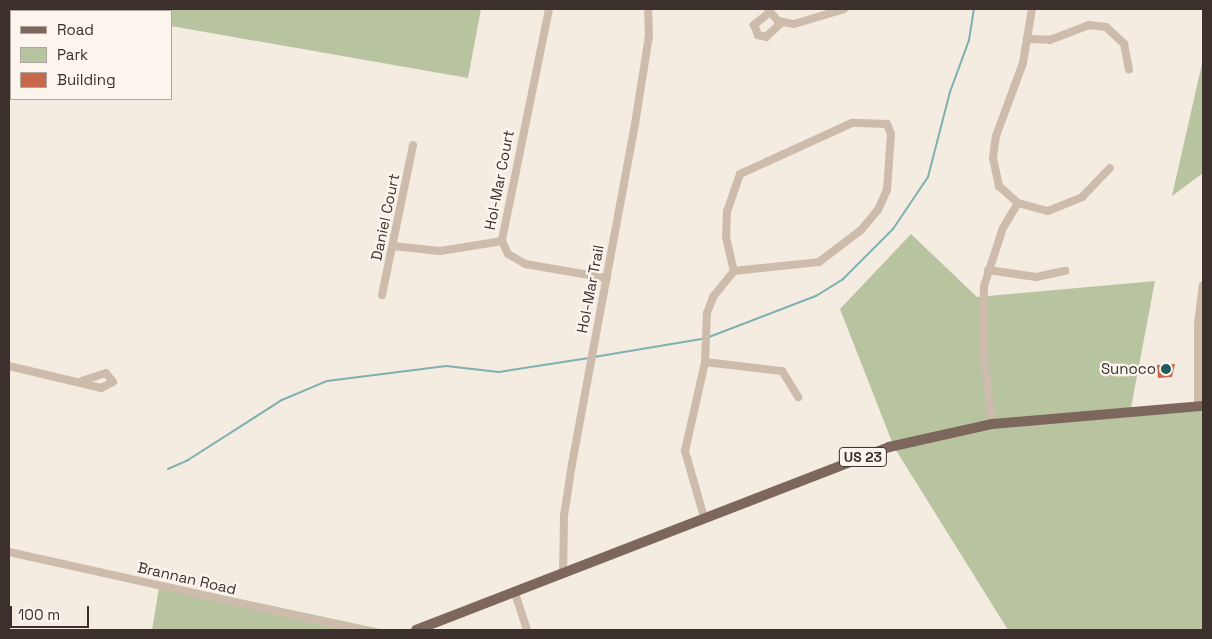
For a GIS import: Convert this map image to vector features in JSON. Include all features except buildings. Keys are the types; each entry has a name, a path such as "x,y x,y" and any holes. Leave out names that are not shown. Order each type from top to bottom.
{"main road":[{"name":"US 23","path":"416,630 889,447 992,424 1201,406"}],"street":[{"name":"Hol-Mar Court","path":"548,9 502,240 508,254 525,264 607,278"},
{"name":"Hol-Mar Trail","path":"563,574 567,498 643,73 648,9"},
{"path":"782,22 766,37 758,35 755,23 769,10 782,22 808,22 844,9"},
{"path":"1032,9 1027,38 993,158 999,186 1018,203 1048,211 1068,207 1110,168"},
{"path":"1027,38 1050,40 1089,25 1106,27 1124,44 1129,70"},
{"path":"704,517 685,451 706,362 707,314 722,282 734,271 819,262 878,210 889,173 891,134 887,124 852,124 740,174 732,186 726,230 734,271"},
{"name":"Daniel Court","path":"382,295 413,145"},
{"path":"992,424 981,314 988,270 1018,203"},
{"path":"393,246 440,251 502,240"},
{"path":"988,270 1036,277 1065,271"},
{"path":"1201,406 1198,324 1203,285"},
{"path":"706,362 782,371 798,397"},
{"path":"9,366 82,381"},
{"name":"Brannan Road","path":"9,552 360,630"},
{"path":"515,593 527,630"}],"green space":[{"path":"105,9 481,9 468,78 172,26 172,10"},
{"path":"1203,59 1203,173 1172,196"},
{"path":"911,234 977,297 1155,281 1130,413 1203,407 1203,630 1008,630 894,447 840,309"},
{"path":"160,582 385,630 152,630"}],"waterway":[{"path":"709,337 816,296 843,279 893,229 928,177 950,92 969,40 974,9"},
{"path":"594,357 702,339"},
{"path":"168,469 188,460 282,400 327,381 446,366 499,372 589,358"}],"place":[{"name":"Sunoco","path":"1166,369"}]}
